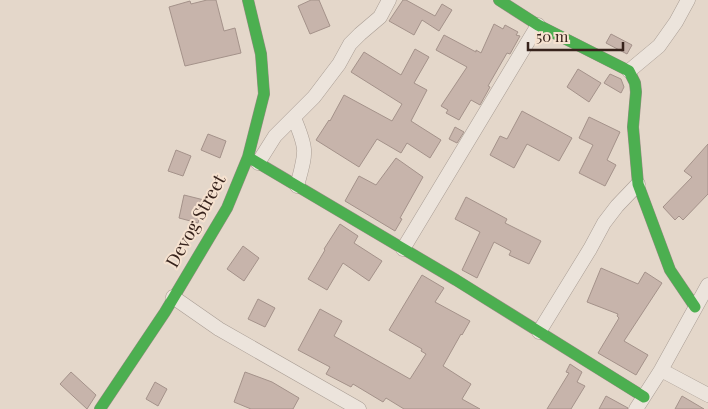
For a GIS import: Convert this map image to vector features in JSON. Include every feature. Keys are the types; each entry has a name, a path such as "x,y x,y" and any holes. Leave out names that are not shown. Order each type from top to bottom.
{"street":[{"name":"Devog Street","path":"100,409 173,298 227,208 253,160 264,94 261,54 248,0"},
{"path":"389,0 380,17 350,44 339,64 314,97 253,160 644,396"},
{"path":"498,0 538,25 629,71 635,83 636,92 633,127 638,184 670,270 695,307"},
{"path":"629,71 659,46 676,22 688,0"},
{"path":"403,249 538,25"},
{"path":"294,118 305,145 306,154 297,186"},
{"path":"539,332 604,223 638,184"},
{"path":"636,409 661,370 708,285"},
{"path":"173,298 219,329 358,409"},
{"path":"661,370 708,396"}],"building":[{"path":"216,0 224,31 235,28 241,53 185,66 169,7 190,1 191,4"},
{"path":"311,0 319,0 330,26 310,34 298,6"},
{"path":"403,0 435,16 442,4 452,10 439,31 422,20 414,35 389,21"},
{"path":"494,24 503,29 505,25 518,32 516,35 520,36 510,54 507,53 488,86 490,87 480,105 471,100 459,120 446,113 448,110 441,106 467,67 436,50 444,35 481,53"},
{"path":"611,34 632,45 627,54 606,43"},
{"path":"415,49 429,57 414,83 427,90 411,121 441,140 430,158 407,143 401,153 377,139 359,167 316,140 330,121 344,95 392,121 402,104 351,72 364,52 401,75"},
{"path":"578,69 601,83 589,102 567,87"},
{"path":"610,74 621,79 624,87 621,93 604,83"},
{"path":"522,111 572,138 559,161 527,144 514,168 490,155 500,136 507,139"},
{"path":"589,117 620,132 607,160 616,165 605,186 579,173 593,145 579,138"},
{"path":"455,127 464,132 457,143 449,139"},
{"path":"208,134 226,141 220,158 201,150"},
{"path":"708,144 708,194 683,220 679,216 675,220 663,207 692,177 684,171"},
{"path":"176,150 191,156 183,176 168,171"},
{"path":"396,158 423,177 400,218 402,219 395,231 345,201 359,176 376,185"},
{"path":"184,195 204,200 198,223 179,218"},
{"path":"466,197 507,219 505,223 541,241 529,264 509,255 511,251 494,242 477,278 462,270 480,232 455,219"},
{"path":"340,224 358,236 354,243 382,261 369,281 343,263 327,290 308,279"},
{"path":"243,246 259,258 244,281 227,269"},
{"path":"601,268 638,284 645,272 662,283 624,341 648,355 636,375 598,353 619,318 618,314 587,302"},
{"path":"422,275 444,288 435,302 470,321 443,366 471,384 462,399 480,409 404,409 386,398 383,402 353,384 351,387 326,374 330,367 298,350 320,309 342,321 334,336 410,379 426,354 421,351 422,349 389,330"},
{"path":"258,299 275,308 265,327 248,319"},
{"path":"570,364 582,372 577,382 585,386 571,409 547,409 569,373 566,372"},
{"path":"71,372 96,395 87,409 60,384"},
{"path":"245,372 272,382 299,398 293,409 251,409 234,402"},
{"path":"155,382 167,389 158,406 146,399"},
{"path":"606,396 628,408 599,409"},
{"path":"682,396 704,409 675,409"}],"traffic: fast":[{"path":"100,409 165,312 227,208 248,157 264,94 261,54 248,0"},
{"path":"499,0 538,25 629,71 635,83 636,92 633,127 638,184 670,270 695,307"},
{"path":"248,157 456,280 644,397"}]}
